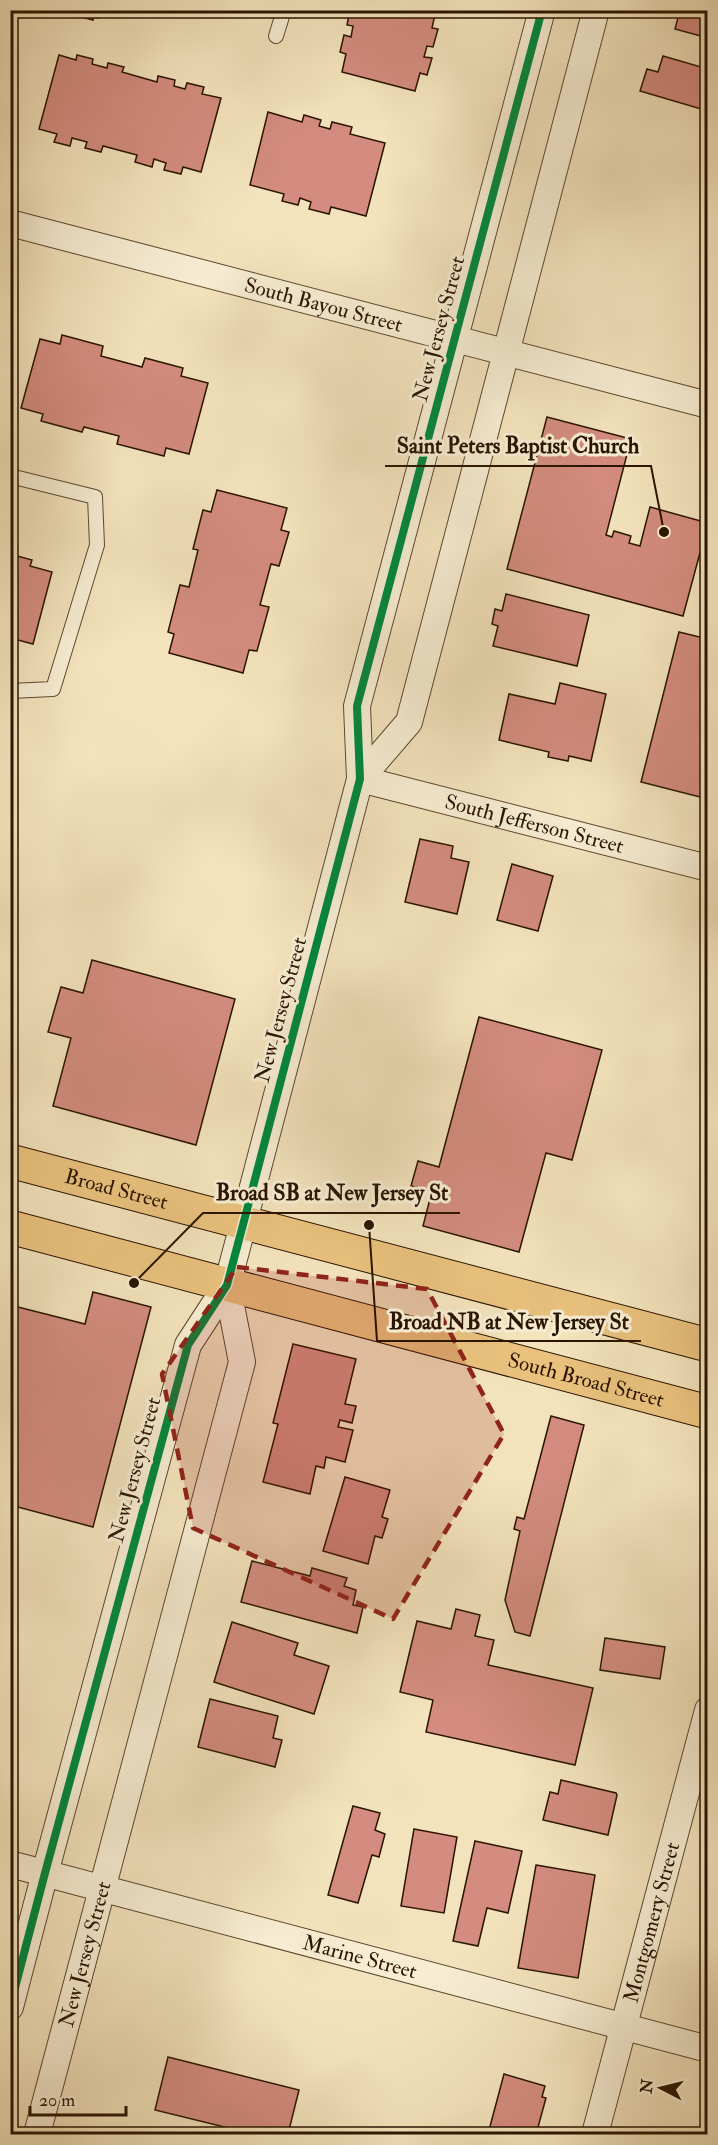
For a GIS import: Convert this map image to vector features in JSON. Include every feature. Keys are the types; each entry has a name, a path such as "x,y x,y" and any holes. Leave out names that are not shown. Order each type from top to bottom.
{"main road":[{"name":"Broad Street","path":"10,1161 708,1345"},
{"name":"South Broad Street","path":"10,1227 708,1412"}],"street":[{"name":"New Jersey Street","path":"10,2007 188,1345 227,1286 360,779 357,706 543,10"},
{"name":"New Jersey Street","path":"360,779 409,722 596,10"},
{"name":"South Bayou Street","path":"10,223 708,405"},
{"name":"South Jefferson Street","path":"360,779 708,868"},
{"name":"New Jersey Street","path":"37,2134 242,1362 227,1286"},
{"name":"Montgomery Street","path":"595,2134 704,1742 708,1710"},
{"name":"Marine Street","path":"10,1864 708,2049"}],"lane":[{"path":"276,36 284,10"},
{"path":"10,476 95,497 97,545 53,689 10,691"}],"highlighted area":[{"path":"237,1267 427,1289 504,1434 393,1619 193,1528 162,1374"}],"building":[{"path":"71,10 100,10 98,18 94,17 93,20 74,15 75,11"},
{"path":"350,10 436,10 432,28 438,29 433,47 427,46 424,57 432,58 427,75 420,73 415,91 342,72 346,54 340,52 344,35 351,37 353,26 347,25"},
{"path":"680,10 708,10 708,38 675,29"},
{"path":"59,55 76,60 77,55 93,59 92,64 107,68 108,63 124,67 122,72 157,82 158,76 175,80 174,86 185,89 187,83 204,87 202,94 221,98 201,172 183,167 181,174 164,170 166,163 154,159 152,167 135,162 137,155 103,146 101,152 85,148 87,142 72,138 70,146 54,142 57,134 39,129"},
{"path":"663,56 708,69 708,111 640,91 647,69 658,72"},
{"path":"268,112 302,122 304,115 321,120 319,126 330,129 332,122 352,127 350,134 385,143 366,216 331,207 329,214 309,209 311,202 300,198 298,205 282,201 284,194 250,185"},
{"path":"62,335 103,346 101,356 142,367 145,358 183,368 181,376 208,383 189,454 166,448 164,456 117,444 119,436 84,427 82,432 41,421 43,414 21,408 40,339 60,344"},
{"path":"547,417 631,439 606,535 612,537 614,531 631,536 629,543 640,546 650,507 708,523 683,616 507,569"},
{"path":"217,490 287,508 281,530 289,532 279,566 271,564 260,605 269,607 257,651 249,650 243,673 169,653 174,634 168,632 180,585 189,587 198,550 193,549 203,510 211,512"},
{"path":"10,554 32,560 30,566 52,572 33,644 10,638"},
{"path":"506,594 589,615 577,666 493,646 498,626 492,624 495,609 502,611"},
{"path":"679,632 708,639 708,799 641,782"},
{"path":"560,683 606,694 591,761 569,756 568,761 548,757 549,752 499,740 509,694 555,704"},
{"path":"420,839 453,846 451,858 469,862 457,914 405,902"},
{"path":"512,864 553,876 538,931 497,920"},
{"path":"92,960 235,999 196,1145 53,1106 71,1038 48,1032 61,987 83,993"},
{"path":"479,1017 602,1050 572,1160 546,1153 519,1252 423,1226 432,1191 411,1186 418,1161 439,1167"},
{"path":"93,1292 151,1307 93,1527 10,1505 10,1447 17,1422 10,1421 10,1305 85,1324"},
{"path":"293,1344 356,1359 345,1404 356,1406 352,1423 340,1420 338,1427 353,1430 345,1462 326,1457 324,1468 316,1466 310,1494 263,1482 278,1424 273,1423"},
{"path":"551,1416 584,1425 530,1636 515,1632 505,1600 520,1531 514,1529 517,1517 524,1519"},
{"path":"345,1477 390,1490 382,1517 388,1519 382,1538 375,1536 368,1564 323,1551"},
{"path":"252,1561 310,1576 312,1568 347,1578 344,1586 356,1590 353,1605 363,1607 357,1633 241,1602"},
{"path":"456,1609 480,1615 475,1636 494,1640 488,1665 593,1688 575,1765 426,1732 433,1700 400,1692 417,1621 451,1629"},
{"path":"232,1622 298,1643 294,1655 329,1666 314,1714 214,1682"},
{"path":"605,1638 665,1647 660,1679 600,1670"},
{"path":"210,1699 278,1716 273,1738 282,1740 275,1767 198,1747"},
{"path":"561,1780 616,1793 608,1835 543,1820 550,1792 558,1794"},
{"path":"353,1806 380,1813 375,1830 385,1834 379,1857 372,1855 358,1903 328,1895"},
{"path":"414,1829 457,1837 444,1913 401,1906"},
{"path":"475,1841 522,1851 508,1913 487,1908 478,1946 453,1941"},
{"path":"536,1865 595,1875 578,1978 518,1968"},
{"path":"168,2057 299,2090 288,2134 253,2134 155,2110"},
{"path":"504,2074 545,2086 542,2097 546,2098 537,2131 533,2129 532,2134 488,2134"}],"cycle path":[{"path":"10,2007 188,1345 227,1285 360,779 357,706 542,10"}],"place":[{"name":"Saint Peters Baptist Church","path":"664,532"},
{"name":"Broad NB at New Jersey St","path":"369,1225"},
{"name":"Broad SB at New Jersey St","path":"134,1283"}]}
